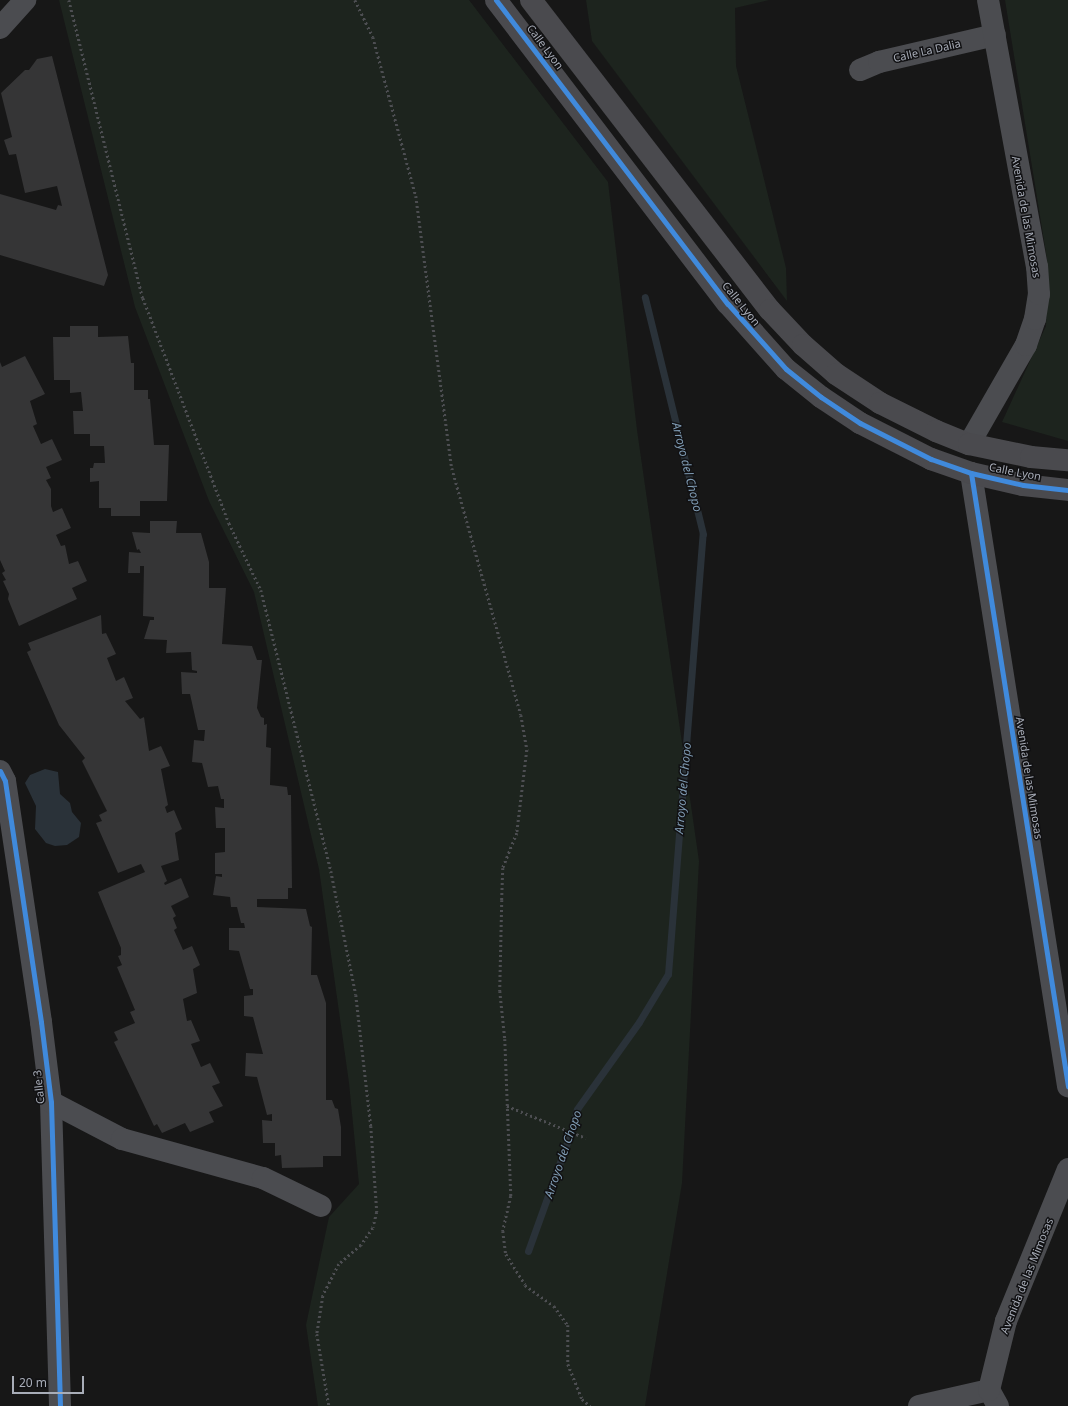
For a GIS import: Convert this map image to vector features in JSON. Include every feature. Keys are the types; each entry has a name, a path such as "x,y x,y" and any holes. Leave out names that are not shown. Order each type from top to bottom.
{"street":[{"path":"0,28 25,0"},
{"name":"Calle Lyon","path":"496,0 728,304 786,369 821,397 866,427 931,459 971,473 1024,485 1068,490"},
{"name":"Calle Lyon","path":"531,0 743,276 803,345 836,374 880,403 936,431 969,444 1031,457 1068,460"},
{"name":"Avenida de las Mimosas","path":"969,444 1026,346 1035,319 1039,294 1037,266 988,0"},
{"name":"Calle La Dalia","path":"860,70 879,62 994,35"},
{"name":"Avenida de las Mimosas","path":"971,473 1068,1086"},
{"name":"Calle 3","path":"0,771 5,781 37,991 50,1102 60,1406"},
{"path":"50,1102 122,1139 263,1178 321,1206"},
{"name":"Avenida de las Mimosas","path":"994,1398 1006,1321 1068,1169"},
{"path":"919,1406 994,1398"}],"path":[{"path":"69,0 144,298 229,523 260,590 331,871 354,988 371,1126 377,1212 373,1228 361,1245 340,1264 322,1296 317,1334 329,1406"},
{"path":"355,0 373,37 416,196 452,468 521,715 527,750 517,833 503,868 500,990 506,1039 511,1196 503,1231 506,1254 525,1285 554,1306 568,1325 568,1364 582,1398 590,1406"},
{"path":"508,1106 586,1138"}],"shaded area":[{"path":"59,0 469,0 608,182 637,430 699,861 682,1183 645,1406 318,1406 306,1325 329,1217 359,1184 349,1083 319,869 254,592 209,501 135,307"},
{"path":"586,0 769,0 735,8 736,66 786,268 787,301 592,41"},
{"path":"1005,0 1068,0 1068,441 1002,422 1046,326 1047,259"},
{"path":"45,769 58,772 60,794 70,803 72,812 81,823 79,837 67,845 55,846 46,843 35,829 36,806 25,783 30,775"}],"building":[{"path":"52,56 108,275 104,286 0,255 0,194 56,210 58,205 62,206 57,186 25,193 16,154 9,155 4,140 12,137 1,93 25,70 29,70 37,59"},
{"path":"70,326 98,326 98,337 128,336 131,363 134,363 134,390 148,390 154,445 169,445 167,501 140,501 140,516 111,516 111,508 99,508 99,481 90,482 90,468 93,468 94,463 105,463 104,446 90,446 90,434 74,434 73,411 83,411 81,392 70,393 70,380 54,380 53,337 70,337"},
{"path":"25,356 45,394 30,401 37,424 33,426 41,444 52,439 62,460 46,467 51,478 46,480 51,489 51,506 53,512 62,508 71,528 56,535 61,546 65,545 69,564 78,561 87,581 72,588 77,599 19,626 8,599 9,594 3,581 6,580 2,573 5,571 0,560 0,362 2,367"},
{"path":"150,521 177,521 176,533 201,533 209,562 209,588 226,588 222,644 252,646 257,660 262,660 257,708 261,717 264,718 264,725 267,724 266,747 271,748 270,785 287,787 288,795 291,795 292,888 288,888 288,899 257,899 257,907 306,909 310,926 312,927 311,975 317,975 326,1003 326,1100 332,1100 335,1108 338,1109 341,1127 341,1156 323,1156 323,1167 282,1168 281,1155 275,1156 275,1143 263,1143 262,1120 272,1121 272,1114 267,1115 257,1077 245,1076 246,1053 263,1054 253,1017 244,1016 244,996 253,995 253,989 250,989 239,951 229,950 229,928 245,928 244,923 241,923 237,907 231,907 230,897 213,895 216,876 222,877 222,874 215,874 215,853 225,852 225,828 216,828 215,807 224,808 224,799 221,799 218,786 208,787 202,763 192,762 194,740 204,741 205,730 198,730 190,694 182,694 181,672 197,673 197,671 192,670 191,652 166,653 167,640 144,639 150,620 154,620 154,617 143,616 144,566 140,566 140,573 128,573 129,552 141,553 139,549 137,550 132,532 150,533"},
{"path":"101,615 102,634 106,633 116,654 107,658 116,681 124,677 133,698 125,701 140,719 144,717 149,751 161,746 170,766 161,769 168,805 165,807 167,813 174,810 182,829 175,833 179,860 161,866 167,881 164,883 165,885 181,878 189,897 171,906 176,916 173,918 177,928 174,930 183,950 192,946 200,965 193,969 197,993 183,999 187,1021 191,1020 200,1041 191,1044 201,1067 210,1063 220,1083 212,1086 223,1106 209,1112 214,1122 190,1132 185,1123 162,1133 157,1124 154,1126 114,1042 118,1040 114,1032 135,1023 130,1012 135,1010 117,967 122,965 118,956 121,955 121,948 98,892 145,872 141,864 118,873 96,823 102,821 99,815 107,811 82,761 85,758 59,725 27,652 31,650 28,643"}],"waterway":[{"name":"Arroyo del Chopo","path":"528,1251 573,1126 577,1109 639,1022 668,974 703,534 645,297"}],"cycle path":[{"path":"496,0 728,304 786,369 821,397 860,423 931,459 971,473 1023,485 1068,490"},
{"path":"971,473 1068,1086"},
{"path":"0,771 5,781 41,1022 51,1102 60,1406"}]}
